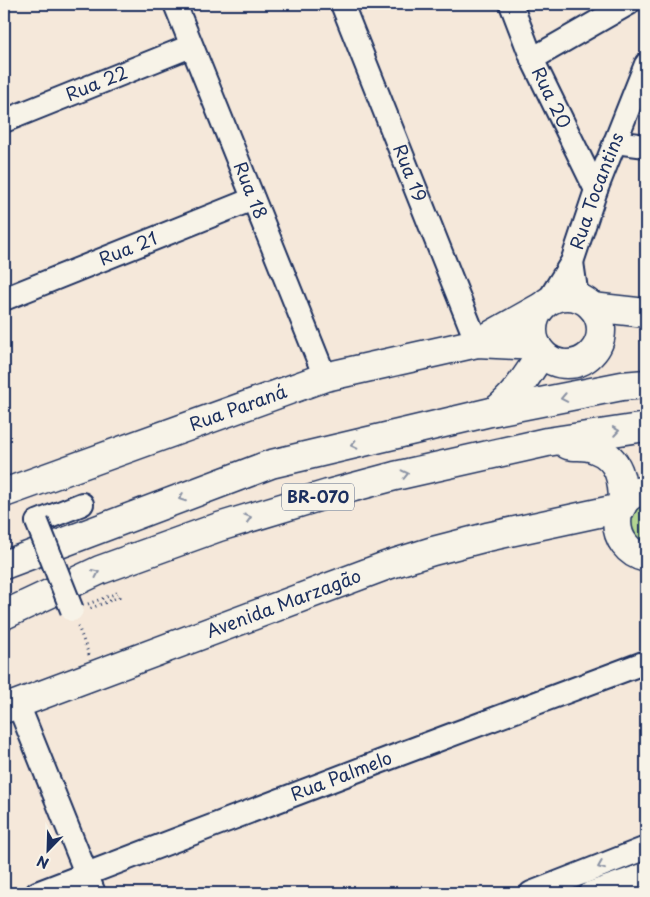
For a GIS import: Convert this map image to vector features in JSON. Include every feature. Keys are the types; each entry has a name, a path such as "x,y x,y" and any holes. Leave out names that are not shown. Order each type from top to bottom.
{"main road":[{"path":"585,302 598,317 601,329 594,351 574,363 562,363 551,360 539,349 533,336 536,316 544,304 562,296 646,313"},
{"name":"Rua Paraná","path":"4,492 70,470 325,377 477,343 544,304"},
{"name":"Rua Paraná","path":"477,343 539,349"},
{"path":"495,411 519,388 539,349"},
{"name":"BR-070","path":"4,565 272,464 495,411 622,386 646,384"},
{"name":"BR-070","path":"4,615 100,570 219,527 347,489 547,442 646,427"},
{"path":"547,442 595,449 607,455 614,462 620,474 623,488 622,506 617,518 617,528 620,538 636,552"},
{"name":"Avenida Marzagão","path":"11,706 388,565 433,551 568,518 583,517 622,506 632,496 646,490"},
{"path":"568,518 612,535 636,552"}],"street":[{"name":"Rua 18","path":"174,4 325,377"},
{"name":"Rua 19","path":"342,4 477,343"},
{"name":"Rua 20","path":"511,4 532,59 596,190"},
{"path":"532,59 628,4"},
{"name":"Rua 22","path":"4,121 191,46"},
{"name":"Rua Tocantins","path":"544,304 572,262 596,190 646,64"},
{"path":"615,142 646,146"},
{"name":"Rua 21","path":"4,299 253,199"},
{"name":"Rua Tocantins","path":"572,262 585,302"},
{"path":"77,615 37,522 82,504"},
{"name":"Rua Palmelo","path":"37,893 90,884 395,756 646,662"},
{"path":"11,706 90,884"},
{"path":"530,893 646,848"},
{"path":"600,892 646,874"}],"path":[{"path":"117,592 119,597 77,615 117,592"},
{"path":"77,615 96,675"}],"green space":[{"path":"646,496 646,552 641,551 624,517"}]}
